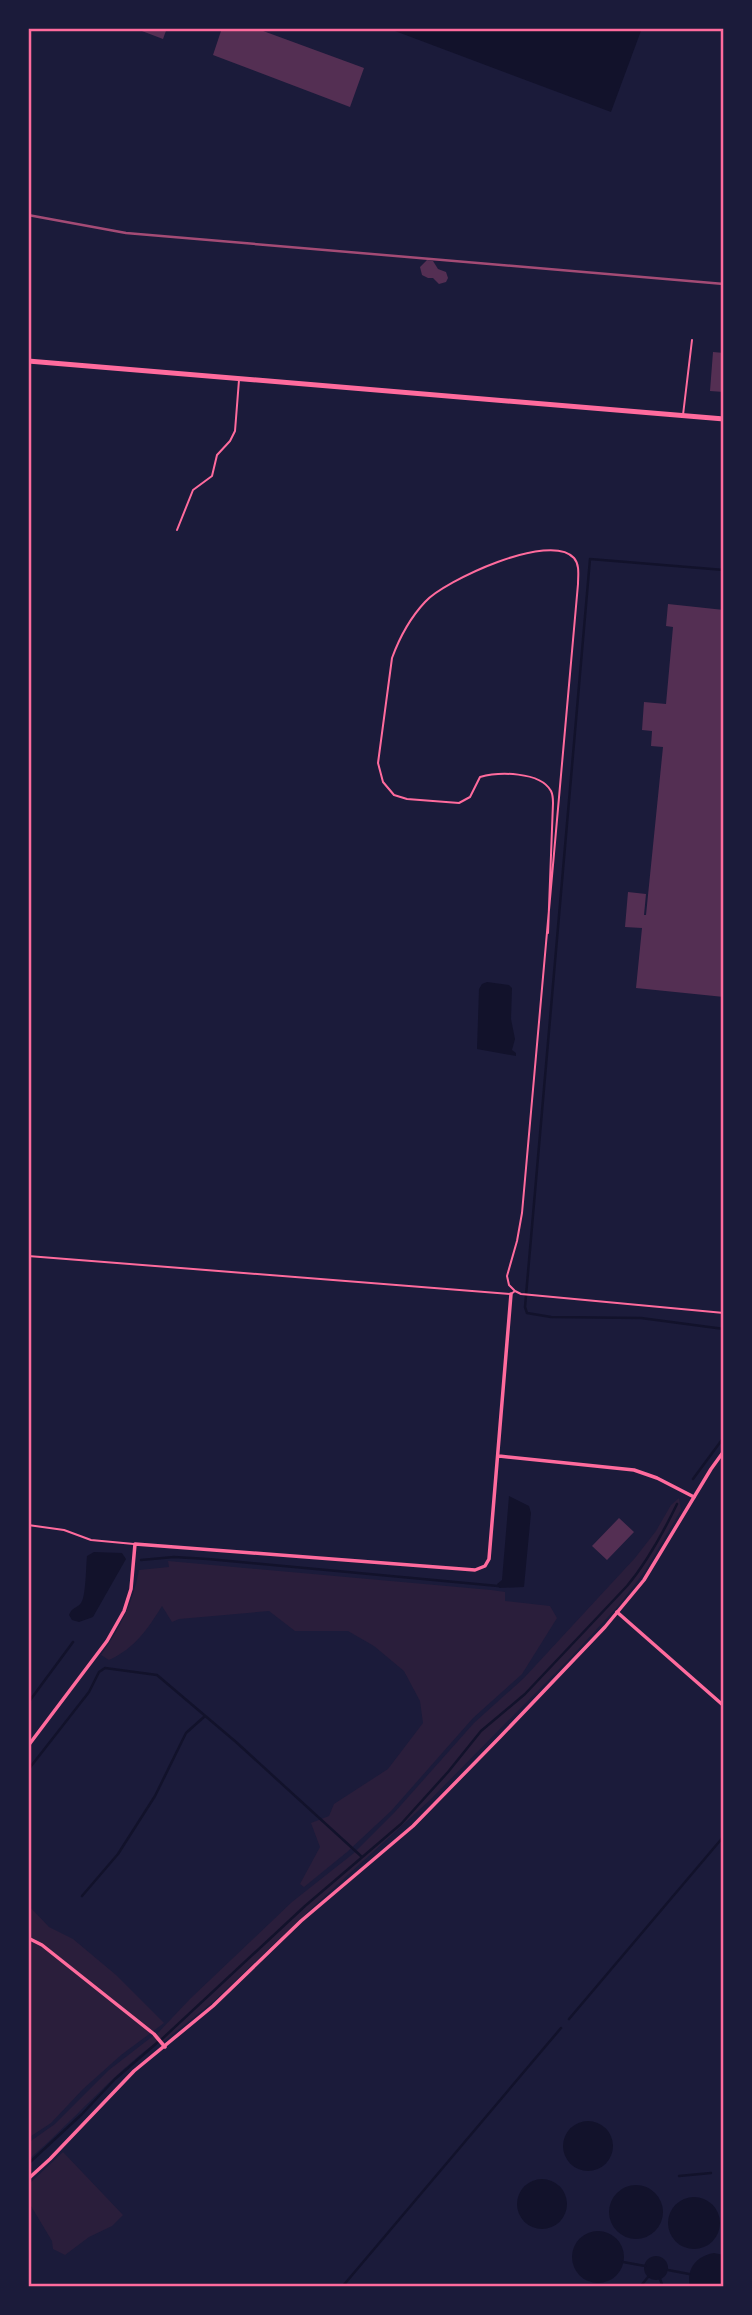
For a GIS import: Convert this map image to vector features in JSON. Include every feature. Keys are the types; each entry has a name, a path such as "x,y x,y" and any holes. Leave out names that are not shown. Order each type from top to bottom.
{"highway":[{"path":"28,361 724,419"}],"street":[{"path":"28,1746 107,1641 124,1611 131,1589 135,1544 475,1570 485,1566 489,1559 513,1293"},
{"path":"28,2179 50,2160 134,2071 213,2006 301,1921 413,1826 617,1612 659,1557 724,1451"},
{"path":"499,1456 634,1470 657,1478 694,1497"},
{"path":"617,1612 724,1706"},
{"path":"28,1938 42,1945 153,2034 165,2047"}],"lane":[{"path":"683,415 692,340"},
{"path":"177,530 193,490 212,476 217,455 233,436 239,379"},
{"path":"513,1293 507,1276 522,1213 548,933 578,568 574,558 563,552 551,551 506,557 432,596 424,603 403,633 392,659 378,763 383,782 394,795 407,799 459,803 470,797 480,777 489,775 536,779 551,790 553,803 548,933"},
{"path":"28,1256 513,1293 724,1313"},
{"path":"28,1525 64,1530 91,1541 135,1544"}],"shaded area":[{"path":"387,28 642,28 611,112"},
{"path":"487,982 509,985 512,988 511,1019 515,1039 512,1050 516,1056 477,1049 479,989"},
{"path":"509,1496 529,1506 531,1513 524,1587 499,1588 497,1584 502,1580"},
{"path":"679,1498 681,1510 645,1571 618,1606 572,1656 430,1800 214,2001 163,2042 156,2035 190,1999 292,1902 354,1853 394,1813 474,1723 524,1678 635,1558 656,1531 671,1505"},
{"path":"94,1552 122,1553 126,1559 93,1617 79,1622 72,1620 69,1615 83,1600 87,1556"},
{"path":"168,1561 505,1592 505,1601 550,1606 557,1618 522,1674 473,1718 391,1811 304,1887 300,1884 320,1847 311,1823 329,1816 334,1804 388,1769 423,1723 420,1701 404,1671 374,1646 348,1631 295,1631 269,1611 179,1619 172,1622 162,1606 126,1650 109,1660 101,1655 125,1615 139,1570 169,1567"},
{"path":"28,1905 49,1927 73,1939 116,1975 164,2023 121,2055 51,2123 28,2138"},
{"path":"153,2036 158,2041 124,2069 28,2160 28,2143 55,2124 109,2070"},
{"path":"588,2121 606,2128 613,2146 606,2164 588,2171 570,2164 563,2146 570,2128"},
{"path":"63,2152 123,2215 112,2226 89,2237 65,2255 53,2249 52,2241 28,2201 28,2185"},
{"path":"542,2179 560,2186 567,2204 560,2222 542,2229 524,2222 517,2204 524,2186"},
{"path":"636,2185 655,2193 663,2212 655,2231 636,2239 617,2231 609,2212 617,2193"},
{"path":"694,2197 713,2204 720,2223 713,2242 694,2249 675,2242 668,2223 675,2204"},
{"path":"598,2231 608,2233 616,2239 622,2247 622,2267 616,2275 608,2281 598,2283 588,2281 580,2275 574,2267 572,2257 574,2247 580,2239 588,2233"},
{"path":"714,2253 724,2255 724,2287 690,2287 689,2280 694,2264 702,2257"},
{"path":"656,2256 667,2263 668,2268 661,2279 656,2280 645,2273 644,2268 651,2257"}],"building":[{"path":"134,28 167,28 163,39"},
{"path":"222,28 255,28 364,68 350,107 213,55"},
{"path":"427,260 433,261 438,269 446,272 446,282 439,284 433,278 422,275 420,267"},
{"path":"713,352 724,353 724,392 710,391"},
{"path":"668,604 724,610 724,997 636,988 642,928 625,927 628,892 646,894 646,915 663,747 651,746 652,731 642,730 644,702 666,704 673,627 666,626"},
{"path":"619,1518 634,1532 607,1560 592,1546"}],"waterway":[{"path":"724,570 590,559 525,1307 527,1313 551,1317 641,1318 724,1329"},
{"path":"693,1479 724,1437"},
{"path":"162,2039 305,1906 401,1824 481,1731 525,1694 627,1586 655,1546 677,1504"},
{"path":"141,1560 174,1557 208,1559 498,1586"},
{"path":"28,1703 73,1642"},
{"path":"28,1770 89,1692 99,1672 105,1668 157,1675 236,1742 362,1857"},
{"path":"82,1896 118,1854 155,1796 186,1733 205,1716"},
{"path":"569,2019 724,1836"},
{"path":"342,2287 561,2028"},
{"path":"28,2164 115,2079 158,2042"},
{"path":"679,2176 711,2173"},
{"path":"623,2262 645,2266"},
{"path":"668,2270 689,2274"},
{"path":"640,2287 648,2277"},
{"path":"660,2279 663,2287"}],"railway":[{"path":"28,215 126,233 724,284"}]}
